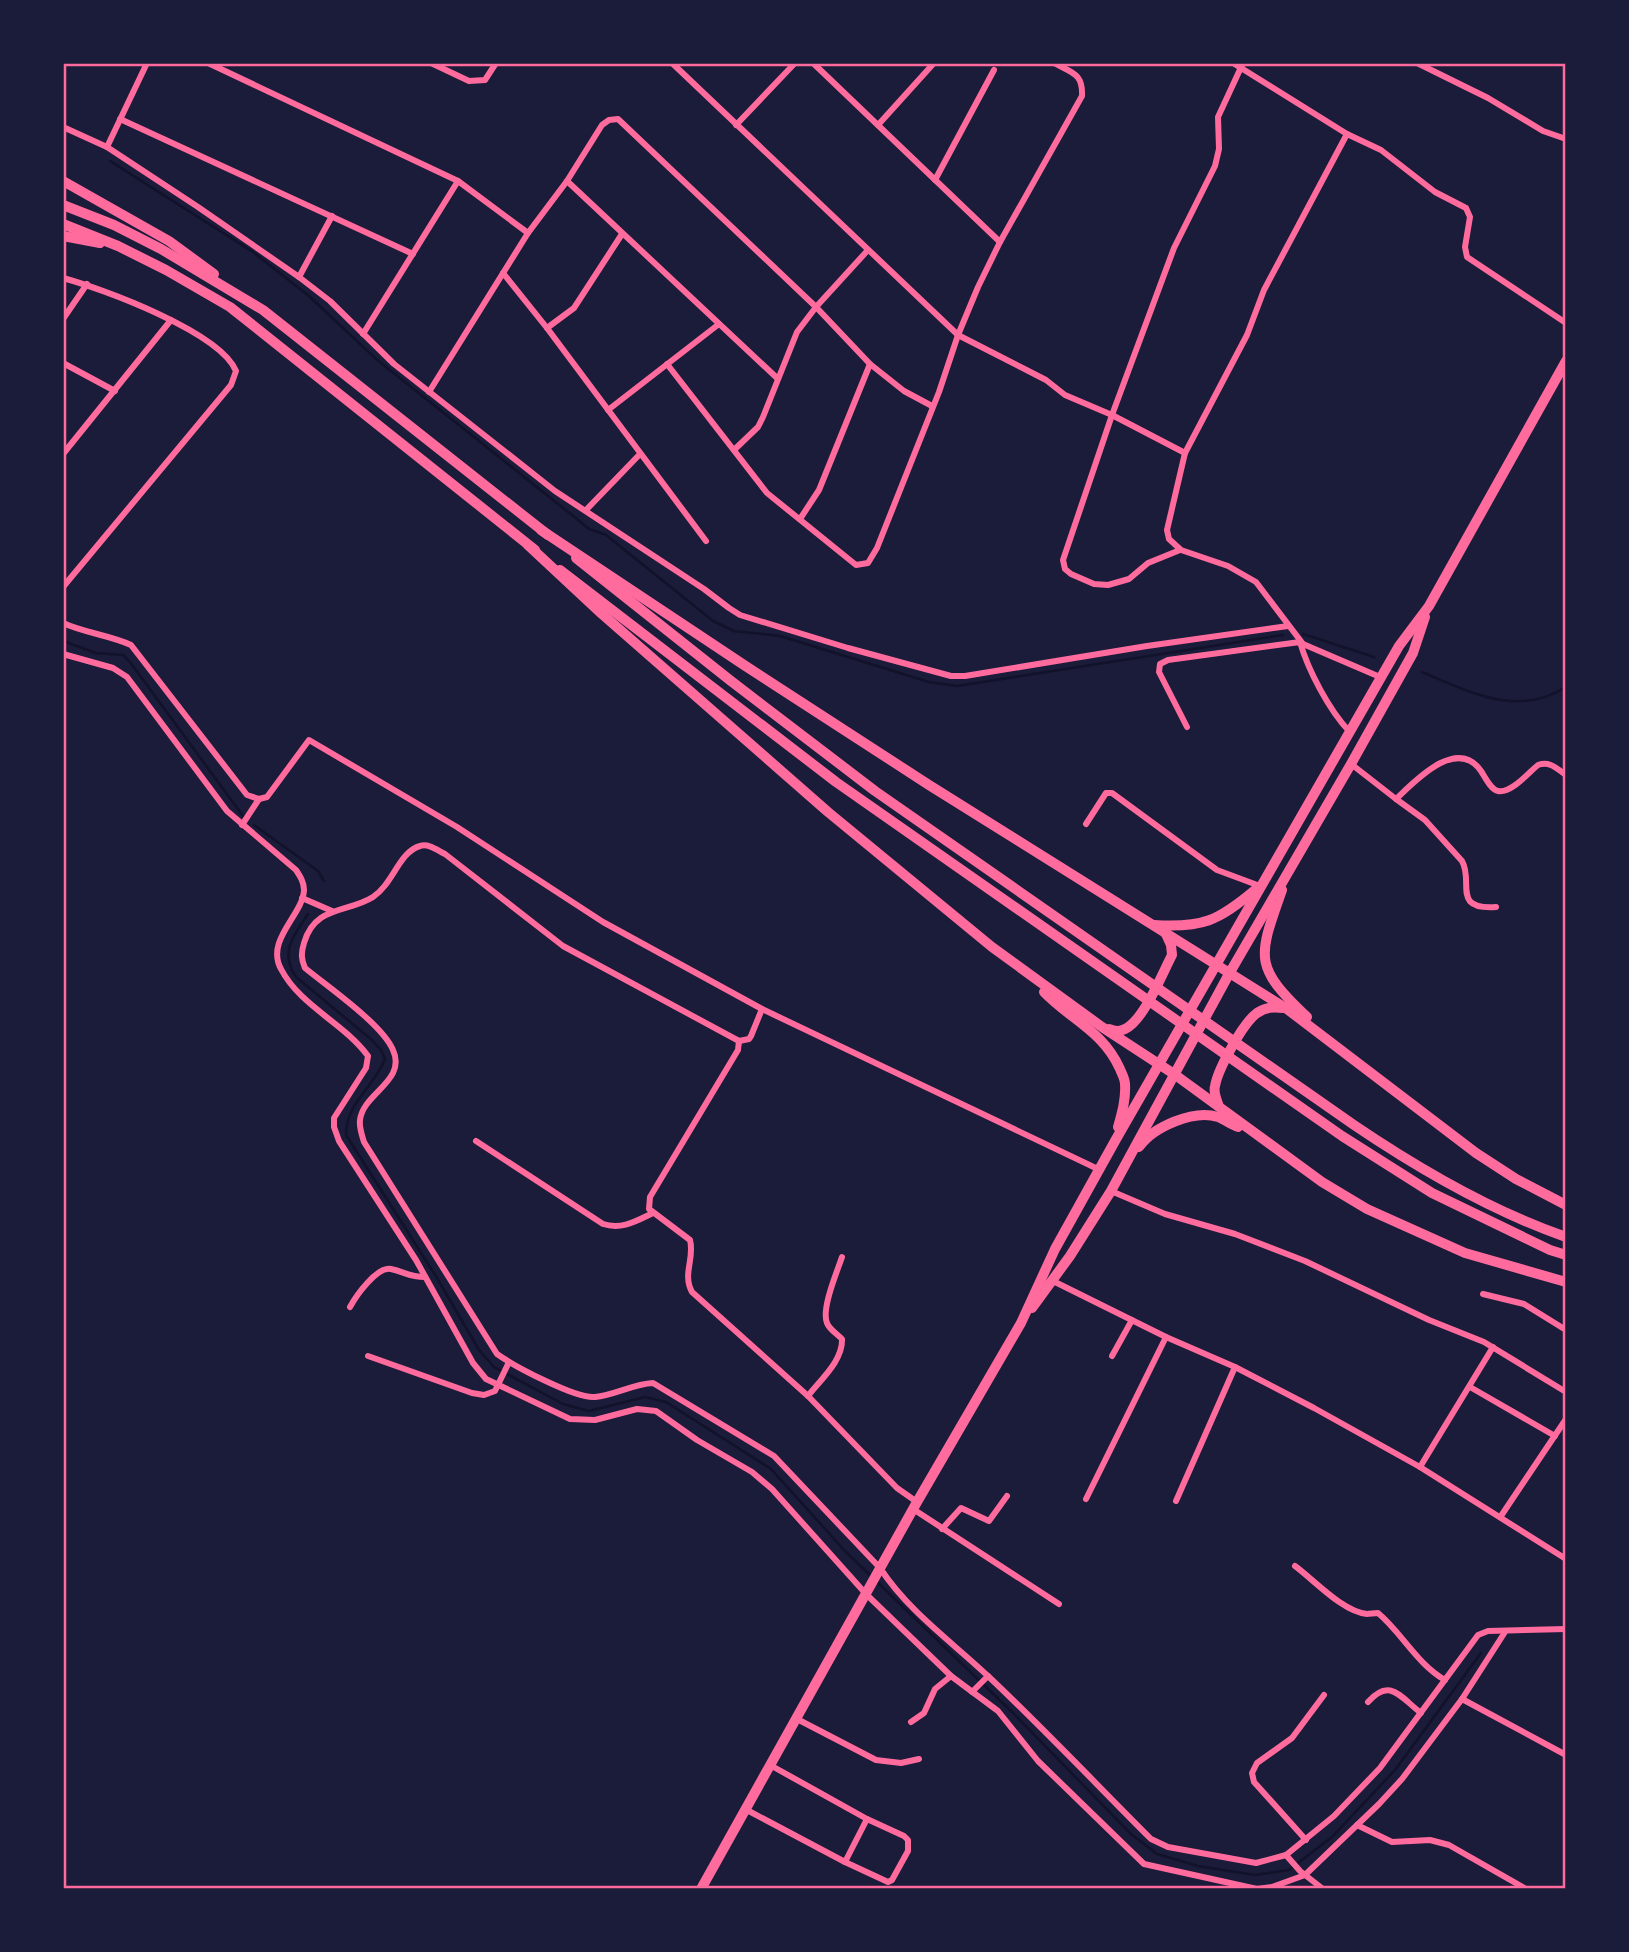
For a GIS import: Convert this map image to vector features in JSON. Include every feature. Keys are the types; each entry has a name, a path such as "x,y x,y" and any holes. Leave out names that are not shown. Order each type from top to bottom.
{"main road":[{"path":"63,181 169,241 263,310 731,681 875,791 1396,1153 1494,1206 1566,1237"},
{"path":"63,205 100,219 161,249 263,310"},
{"path":"63,223 118,246 230,306 528,545 836,782 1362,1149 1432,1193 1550,1250 1566,1255"},
{"path":"63,236 118,246"},
{"path":"703,1888 879,1570 1021,1322 1055,1249 1158,1064 1380,677 1429,606 1566,361"},
{"path":"541,530 778,688 1287,1009 1476,1153 1516,1179 1566,1205"},
{"path":"528,545 602,614 818,803 1028,975 1174,1074 1322,1182 1367,1209 1465,1253 1566,1282"},
{"path":"1021,1322 1053,1280 1111,1191 1229,974 1352,764 1413,653 1429,606"},
{"path":"1291,866 1267,932 1264,955 1270,978 1320,1032"},
{"path":"1154,925 1192,926 1219,918 1260,886"},
{"path":"1102,1027 1118,1032 1128,1028 1139,1017 1172,955 1165,933"},
{"path":"1028,975 1054,1003 1103,1040 1112,1051 1125,1081 1124,1106 1115,1141"},
{"path":"1219,1108 1215,1086 1222,1065 1249,1022 1256,1013 1272,1006 1287,1009"},
{"path":"1119,1176 1143,1143 1167,1124 1192,1117 1216,1116 1275,1148"}],"street":[{"path":"107,147 147,63"},
{"path":"208,63 458,181 528,233"},
{"path":"431,63 469,81 485,80 496,63"},
{"path":"672,63 958,335 1046,380 1065,395 1112,415 1185,453"},
{"path":"736,125 795,63"},
{"path":"813,63 1000,242"},
{"path":"878,125 934,63"},
{"path":"667,364 767,493 856,565 868,564 877,548 939,392 958,335 1000,242 1082,96 1082,83 1078,76 1054,63"},
{"path":"1233,63 1241,65 1347,134 1381,150 1435,192 1466,208 1470,217 1465,247 1467,257 1566,323"},
{"path":"1417,63 1543,131 1566,139"},
{"path":"1180,550 1148,563 1129,579 1118,583 1094,584 1065,569 1064,552 1174,248 1215,166 1219,149 1217,117 1241,65"},
{"path":"935,180 994,70"},
{"path":"120,119 413,254"},
{"path":"429,392 528,233 567,181 602,125 609,120 618,120 816,307 870,363 904,391 932,406"},
{"path":"63,127 107,147 299,276 330,301 394,364 555,491 740,615 951,676 1288,626"},
{"path":"1347,134 1264,290 1247,335 1185,453 1167,530 1169,539 1180,550 1228,566 1256,582 1300,642 1303,654 1338,719 1349,731"},
{"path":"363,334 458,181"},
{"path":"567,181 778,377"},
{"path":"299,276 332,216"},
{"path":"547,328 563,319 574,308 622,234"},
{"path":"734,450 758,427 797,332 867,250"},
{"path":"503,273 706,541"},
{"path":"63,278 87,284 171,320 210,342 233,364 236,371 235,378 63,587"},
{"path":"63,319 87,284"},
{"path":"63,454 171,320"},
{"path":"608,410 719,324"},
{"path":"63,363 115,391"},
{"path":"800,519 819,489 870,363"},
{"path":"586,510 640,454"},
{"path":"63,623 131,645 247,795 259,799 267,797 309,740 457,827 603,922 761,1011 1100,1170"},
{"path":"1187,727 1159,672 1160,664 1168,660 1300,642 1380,677"},
{"path":"63,654 113,668 127,677 227,811 296,870 304,888 302,898 280,940 279,968 298,992 360,1044 368,1056 366,1068 334,1118 339,1141 425,1277 473,1363 486,1379 570,1419 595,1420 637,1409 656,1411 697,1440 760,1478 951,1676 974,1690 998,1710 1038,1761 1144,1864 1257,1889 1272,1887 1303,1873 1357,1825 1402,1779 1462,1699 1505,1632"},
{"path":"1396,799 1426,771 1449,759 1466,758 1477,765 1494,790 1500,792 1510,789 1544,763 1549,763 1566,775"},
{"path":"1352,764 1425,820 1462,861 1466,869 1465,890 1469,900 1481,908 1496,907"},
{"path":"1086,824 1107,793 1112,793 1217,870 1260,886"},
{"path":"242,825 259,799"},
{"path":"761,1011 749,1039 739,1041 563,946 445,854 426,845 417,846 405,855 390,881 372,897 332,911 319,919 306,937 301,960 305,968 374,1025 395,1054 395,1069 391,1077 367,1104 360,1118 364,1142 497,1354 508,1365 577,1394 594,1398 643,1383 653,1383 774,1456 902,1597 1151,1839 1168,1847 1256,1863 1288,1857 1334,1816 1380,1768 1478,1635 1488,1631 1566,1629"},
{"path":"302,898 332,911"},
{"path":"739,1041 738,1050 650,1197 648,1206 653,1213 690,1240 692,1250 687,1283 692,1292 808,1396 915,1506 942,1529 1059,1604"},
{"path":"477,1141 603,1224 618,1227 653,1213"},
{"path":"1111,1191 1164,1214 1235,1234 1305,1261 1493,1348 1566,1392"},
{"path":"808,1396 842,1348 842,1339 827,1325 826,1317 842,1257"},
{"path":"350,1307 360,1290 384,1270 391,1269 408,1276 425,1277"},
{"path":"1053,1280 1166,1337 1235,1367 1420,1467 1566,1559"},
{"path":"1483,1294 1524,1304 1566,1330"},
{"path":"1112,1356 1132,1320"},
{"path":"1086,1499 1166,1337"},
{"path":"1420,1467 1493,1348"},
{"path":"368,1356 472,1394 484,1395 495,1391 508,1365"},
{"path":"1176,1501 1235,1367"},
{"path":"1470,1387 1555,1436"},
{"path":"1500,1516 1566,1419"},
{"path":"942,1529 961,1508 989,1521 1007,1496"},
{"path":"1295,1566 1319,1584 1332,1600 1366,1614 1378,1613 1435,1674 1446,1680"},
{"path":"911,1722 925,1713 935,1689 951,1676"},
{"path":"974,1690 986,1677"},
{"path":"1368,1702 1378,1691 1384,1689 1394,1692 1421,1713"},
{"path":"1306,1840 1254,1782 1252,1773 1257,1763 1292,1738 1324,1695"},
{"path":"1462,1699 1566,1755"},
{"path":"797,1719 876,1760 901,1763 919,1759"},
{"path":"745,1810 845,1862 888,1882 892,1880 908,1851 908,1840 904,1836 867,1819 770,1765"},
{"path":"845,1862 867,1819"},
{"path":"1357,1825 1392,1843 1430,1840 1449,1845 1526,1889"},
{"path":"1288,1857 1323,1889"}],"waterway":[{"path":"110,161 253,252 309,296 376,359 589,529 606,535 713,621 734,631 780,636 929,682 957,686 1283,635"},
{"path":"1303,634 1374,657"},
{"path":"63,641 96,653 123,655 243,816"},
{"path":"1422,672 1476,694 1512,701 1530,701 1566,687"},
{"path":"254,825 318,871 324,881"},
{"path":"308,914 290,944 291,968 296,977 372,1040 385,1059 355,1104 347,1124 346,1135 437,1278 479,1350 494,1367 563,1404 589,1411 645,1397 666,1402 771,1469 845,1551 1012,1712 1131,1834 1157,1854 1198,1866 1255,1875 1289,1870 1332,1837 1395,1770 1481,1653"}]}
